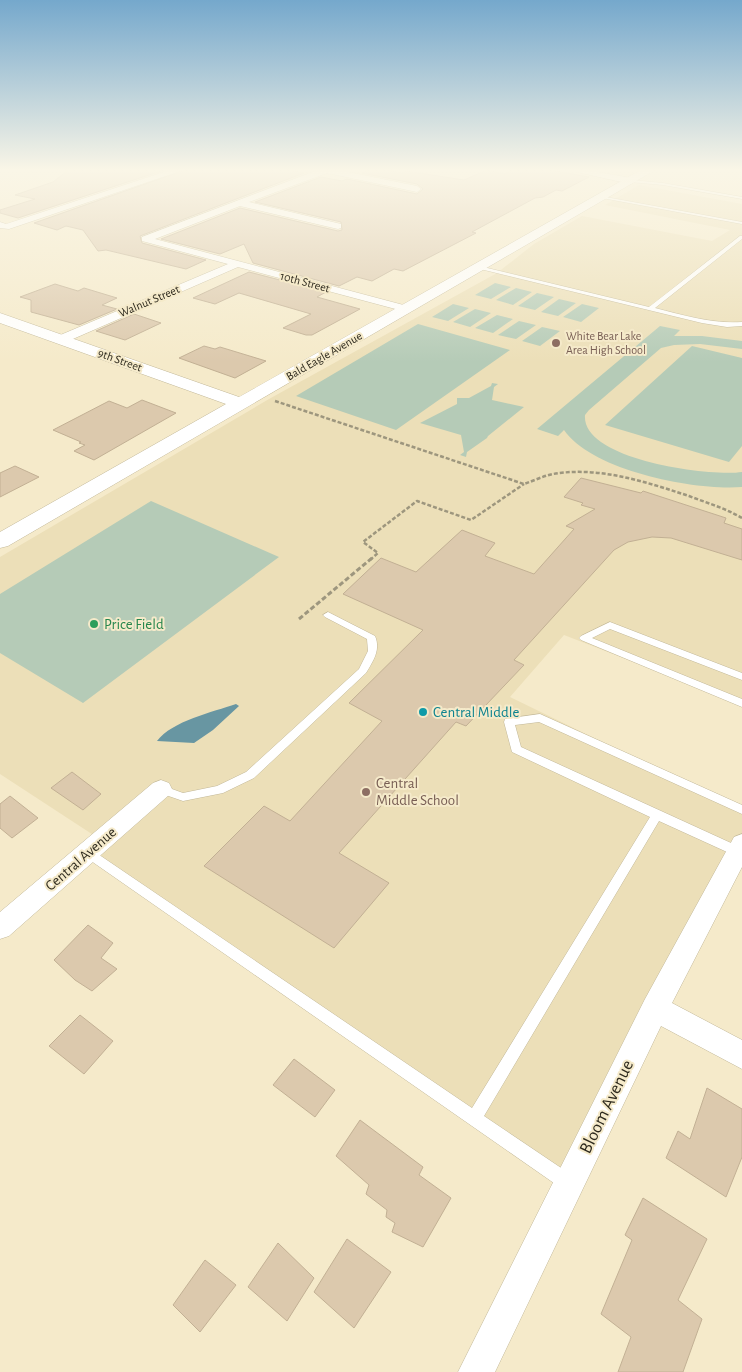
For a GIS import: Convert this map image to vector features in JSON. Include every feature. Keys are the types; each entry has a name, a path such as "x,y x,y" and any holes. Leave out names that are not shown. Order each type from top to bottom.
{"street":[{"name":"10th Street","path":"158,234 145,239 407,309"},
{"name":"Bald Eagle Avenue","path":"0,541 538,234"},
{"name":"Walnut Street","path":"62,339 237,264"},
{"name":"9th Street","path":"0,318 247,400"},
{"name":"Central Avenue","path":"0,928 161,789"},
{"name":"Bloom Avenue","path":"476,1372 655,1008 740,848"},
{"path":"655,1008 742,1055"}],"lane":[{"path":"650,309 742,237"},
{"path":"732,245 742,244"},
{"path":"479,268 702,321 742,324"},
{"path":"161,789 182,797 219,790 250,775 363,671 373,651 372,638 328,615"},
{"path":"742,677 610,625 584,638 742,703"},
{"path":"740,848 657,815 516,749 509,722 540,718 742,810"},
{"path":"474,1118 657,815"},
{"path":"88,853 569,1183"}],"path":[{"path":"247,400 362,429 524,484"},
{"path":"299,619 378,553 363,542 417,501 471,520 524,484 552,474 580,472 610,474 727,509 742,518"}],"shaded area":[{"name":"Central Middle School","path":"551,234 676,234 712,241 723,234 742,234 742,704 564,635 510,697 742,810 742,846 569,1183 88,853 101,840 0,774 0,557 269,399 497,273 534,244"}],"green space":[{"path":"495,283 511,287 491,299 475,295"},
{"path":"516,288 532,292 513,305 496,300"},
{"path":"537,293 554,297 535,310 518,306"},
{"path":"559,299 576,303 558,316 541,312"},
{"path":"453,304 469,308 448,321 432,317"},
{"path":"582,304 599,308 581,322 563,317"},
{"path":"475,309 491,313 470,327 453,322"},
{"path":"497,315 513,319 493,333 475,328"},
{"path":"519,321 536,325 516,339 498,335"},
{"path":"418,324 510,350 396,430 296,396"},
{"path":"660,326 680,330 674,336 702,336 742,341 742,349 700,344 674,345 661,348 589,410 585,415 589,431 603,444 624,454 650,462 703,472 742,472 742,487 699,486 646,475 597,457 578,444 564,430 558,436 537,429"},
{"path":"542,327 560,331 540,346 522,341"},
{"path":"692,346 742,358 742,446 729,462 605,425"},
{"path":"492,383 498,384 494,387 492,400 524,407 467,452 466,457 460,455 464,452 461,435 420,423 457,404 457,398 469,398 491,386"},
{"name":"Price Field","path":"151,501 279,557 83,703 0,653 0,594"}],"water":[{"path":"236,704 239,706 213,730 194,743 157,741 172,728 205,714"}],"building":[{"path":"86,234 145,234 140,236 142,243 206,260 186,269 106,250 98,251"},
{"path":"174,234 474,234 403,271 394,269 372,281 357,277 339,286 253,263 244,244 220,254 161,239"},
{"path":"249,272 326,292 317,297 360,309 312,335 306,335 283,328 311,314 239,293 215,304 193,298"},
{"path":"55,284 78,291 84,288 117,298 102,305 117,309 79,325 31,312 31,300 20,297"},
{"path":"134,314 161,323 125,340 96,331"},
{"path":"204,346 215,349 220,347 266,361 235,378 179,358"},
{"path":"142,400 176,413 94,460 74,451 85,445 79,443 81,442 53,430 109,401 127,408"},
{"path":"15,466 39,477 0,497 0,473"},
{"name":"Central Middle","path":"581,478 641,493 643,491 726,518 724,523 742,529 742,560 671,538 652,537 628,542 614,550 514,660 524,665 466,726 456,722 339,853 389,883 334,948 204,866 264,806 290,821 382,721 349,703 423,630 343,594 381,558 416,572 462,530 495,543 485,556 534,574 574,529 566,526 595,509 564,497"},
{"path":"72,772 101,794 83,810 51,788"},
{"path":"10,796 38,818 12,838 0,828 0,804"},
{"path":"88,925 113,943 101,958 117,969 92,991 75,980 54,960"},
{"path":"80,1015 113,1041 84,1074 49,1046"},
{"path":"294,1059 335,1090 315,1117 273,1085"},
{"path":"707,1088 742,1109 742,1157 726,1197 666,1158 678,1131 690,1139"},
{"path":"360,1120 423,1167 419,1175 451,1198 423,1247 392,1232 395,1223 386,1217 387,1210 366,1194 369,1185 336,1156"},
{"path":"643,1198 707,1239 678,1300 702,1319 683,1372 618,1372 631,1337 601,1314 632,1240 625,1235"},
{"path":"347,1239 391,1272 354,1328 314,1292"},
{"path":"278,1243 314,1278 287,1321 248,1287"},
{"path":"205,1260 236,1285 200,1332 173,1305"}],"place":[{"name":"White Bear Lake Area High School","path":"556,343"},
{"name":"Price Field","path":"94,624"},
{"name":"Central Middle","path":"423,712"},
{"name":"Central Middle School","path":"366,792"}]}
